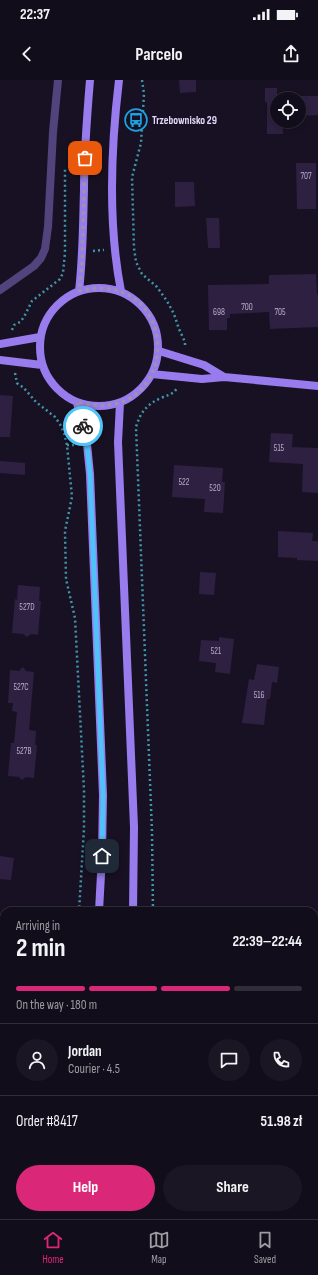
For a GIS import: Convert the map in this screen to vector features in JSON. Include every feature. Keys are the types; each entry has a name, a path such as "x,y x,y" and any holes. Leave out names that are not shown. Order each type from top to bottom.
{"main road":[{"path":"79,291 83,251 87,111 90,80"},
{"path":"119,80 114,144 113,197 116,268 121,291"},
{"path":"93,288 107,288 121,291 137,301 149,315 157,332 159,351 152,374 144,386 133,396 120,403 106,406 91,406 77,402 61,394 49,381 42,365 39,351 40,337 44,322 53,309 64,298 79,291 93,288"},
{"path":"0,344 40,337"},
{"path":"159,351 204,365 224,377"},
{"path":"0,360 42,365"},
{"path":"152,374 202,379 224,377 318,386"},
{"path":"77,402 87,444 90,474 103,795 99,907"},
{"path":"120,403 118,442 134,827 133,907"}],"street":[{"path":"0,290 34,266 41,258 45,249 48,237 53,132 58,80"}],"path":[{"path":"142,80 144,94 141,143 132,177 134,248 136,262 142,274 160,292 174,314 185,342 186,355"},
{"path":"12,332 12,328 24,317 32,301 60,279 63,273 65,253 65,168"},
{"path":"65,253 134,248"},
{"path":"14,367 17,383 23,387 36,402 55,417 64,433 67,445 72,496 65,531 66,579 76,618 84,790 84,829 79,907"},
{"path":"153,907 151,809 136,427 139,417 145,409 158,399 174,393 178,384"},
{"path":"118,442 136,441"},
{"path":"67,445 87,444"}],"building":[{"path":"179,80 196,80 196,92 180,93"},
{"path":"265,88 277,88 277,92 270,92 270,128 283,128 283,134 267,134 267,102 265,102"},
{"path":"306,96 318,96 318,115 306,116"},
{"path":"296,163 316,163 316,209 297,209"},
{"path":"175,182 194,182 195,206 175,207"},
{"path":"206,218 219,218 220,248 208,248"},
{"path":"316,274 318,294 318,327 270,329 269,312 230,314 230,318 227,318 227,330 209,330 208,285 269,284 269,275"},
{"path":"0,395 13,396 10,437 0,437"},
{"path":"271,433 293,434 292,447 318,448 318,493 302,492 303,464 269,462"},
{"path":"0,461 25,463 25,475 0,473"},
{"path":"174,465 223,468 222,482 225,482 223,513 204,512 205,499 172,497"},
{"path":"278,531 313,533 312,541 318,541 318,561 278,557"},
{"path":"200,572 216,573 214,595 199,594"},
{"path":"18,585 40,587 39,601 41,601 38,635 31,634 27,637 23,634 12,633 15,599 17,600"},
{"path":"219,637 234,639 230,674 215,672 216,663 199,661 201,640 219,641"},
{"path":"257,664 279,667 277,683 272,682 270,699 267,699 264,725 242,723 249,679 254,680"},
{"path":"23,667 26,671 34,672 29,730 36,731 35,745 37,745 34,778 26,777 22,780 19,777 8,776 11,743 14,743 17,712 12,711 13,703 8,703 10,670 19,671"},
{"path":"0,856 14,858 11,880 0,879"}],"way so far":[{"path":"83,426 77,402 91,406 106,406 120,403 133,396 144,386 152,374 159,351 157,332 149,315 137,301 121,291 107,288 93,288 79,291 82,265 85,158"}],"place":[{"name":"Trzebownisko 29","path":"136,120"}],"route":[{"path":"83,426 87,444 90,474 103,795 102,856"}]}
